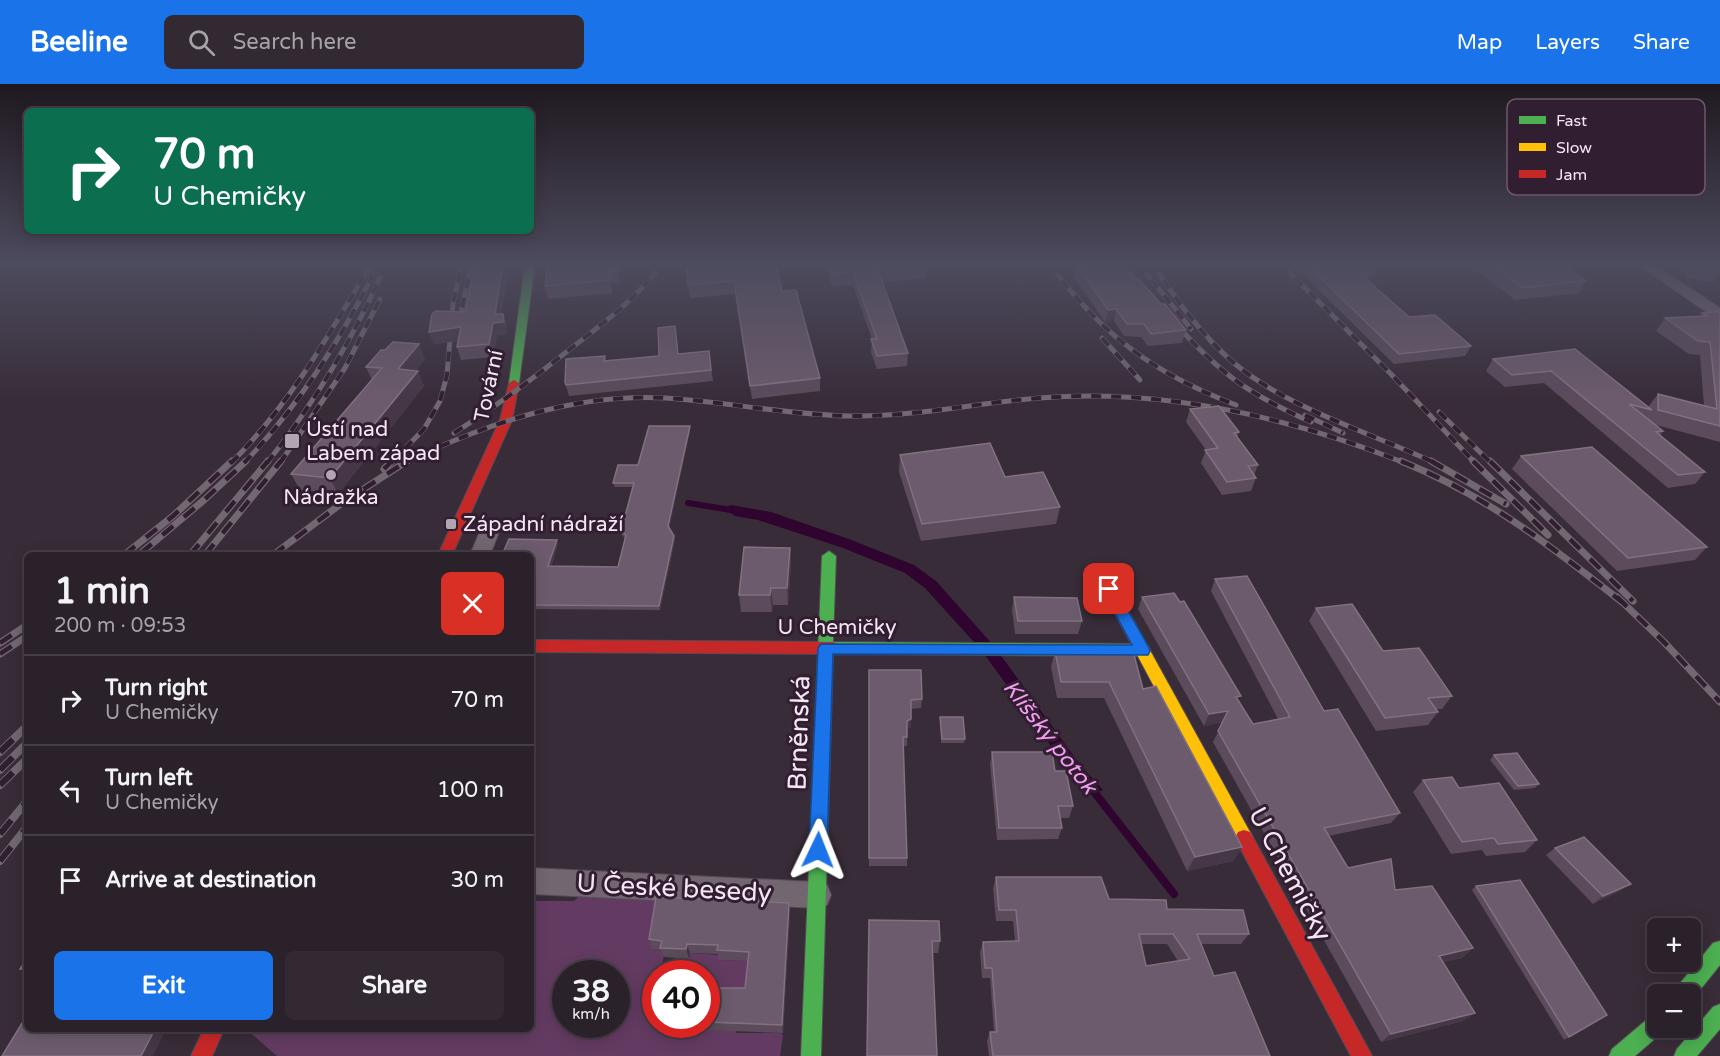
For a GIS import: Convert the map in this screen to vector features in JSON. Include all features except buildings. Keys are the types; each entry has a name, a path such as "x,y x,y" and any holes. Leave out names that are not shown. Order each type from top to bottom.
{"street":[{"name":"Tovární","path":"448,549 506,420 513,392 524,309"},
{"path":"481,552 492,527"},
{"name":"Brněnská","path":"811,1056 829,556"},
{"name":"U Chemičky","path":"1109,589 1362,1056"},
{"name":"U Chemičky","path":"534,646 1143,651"},
{"name":"U České besedy","path":"534,881 817,895"},
{"path":"1692,984 1720,951"},
{"path":"1684,1056 1720,1014"},
{"path":"201,1056 213,1032"},
{"path":"1619,1056 1647,1032"}],"shaded area":[{"path":"581,895 661,899 653,949 665,951 663,960 642,960 642,1038 720,1038 720,1028 736,1031 736,1033 781,1033 783,1035 780,1056 277,1056 249,1032 534,1032 534,901 574,901"},
{"path":"690,953 720,955 720,960 675,960 675,958 689,959"},
{"path":"751,956 748,997 720,1011 720,960 743,961"}],"water":[{"path":"731,505 771,512 849,539 914,565 936,581 994,646 1081,766 1103,790 1087,796 982,651 925,588 905,573 843,548 758,520 735,516 724,509"}],"waterway":[{"name":"Klíšský potok","path":"688,503 731,510"},
{"name":"Klíšský potok","path":"1091,788 1174,894"}],"railway":[{"path":"231,463 290,393 344,309"},
{"path":"245,462 282,420 316,374 355,309"},
{"path":"267,463 318,392 365,309"},
{"path":"280,463 345,368 375,309"},
{"path":"391,463 424,429 440,401 447,375 452,309"},
{"path":"458,327 462,309"},
{"path":"454,433 515,391 619,309"},
{"path":"1087,309 1132,350 1155,365 1180,380 1236,405"},
{"path":"1175,309 1191,329"},
{"path":"1185,309 1222,352 1255,379 1304,407 1433,462"},
{"path":"1326,309 1475,463"},
{"path":"1177,325 1208,357 1238,382 1254,393 1311,422"},
{"path":"1102,338 1140,380"},
{"path":"407,462 498,424 564,406 597,401 666,398 804,413 874,416 1015,400 1086,396 1133,397 1226,410 1317,432 1405,463"},
{"path":"1439,412 1491,463"},
{"path":"1305,415 1343,433"},
{"path":"407,462 411,459"},
{"path":"128,552 173,516 232,461"},
{"path":"192,552 268,461"},
{"path":"207,552 281,461"},
{"path":"384,469 392,461"},
{"path":"1401,461 1433,475 1490,506 1543,542 1622,602"},
{"path":"1490,461 1633,601"},
{"path":"142,552 245,462"},
{"path":"277,552 342,503 407,462"},
{"path":"1433,462 1506,504"},
{"path":"1475,463 1548,535"},
{"path":"1617,597 1664,642 1720,702"},
{"path":"0,643 24,627"},
{"path":"0,654 24,638"},
{"path":"0,752 24,729"},
{"path":"0,770 24,746"},
{"path":"0,785 24,762"},
{"path":"0,834 24,805"},
{"path":"0,861 24,831"}],"traffic: fast":[{"path":"514,383 524,309"},
{"path":"811,1056 829,556"},
{"path":"833,648 1143,650"},
{"path":"1692,984 1720,950"},
{"path":"1684,1056 1720,1014"},
{"path":"1619,1056 1647,1032"}],"traffic: slow":[{"path":"1109,589 1244,838"}],"traffic: jam":[{"path":"446,552 506,420 514,383"},
{"path":"534,646 833,648"},
{"path":"1244,838 1362,1056"},
{"path":"201,1056 213,1032"}],"place":[{"name":"Ústí nad Labem západ","path":"292,441"},
{"name":"Nádražka","path":"331,475"},
{"name":"Západní nádraží","path":"451,524"}],"route":[{"path":"818,850 826,648 1143,651 1109,589"}]}
